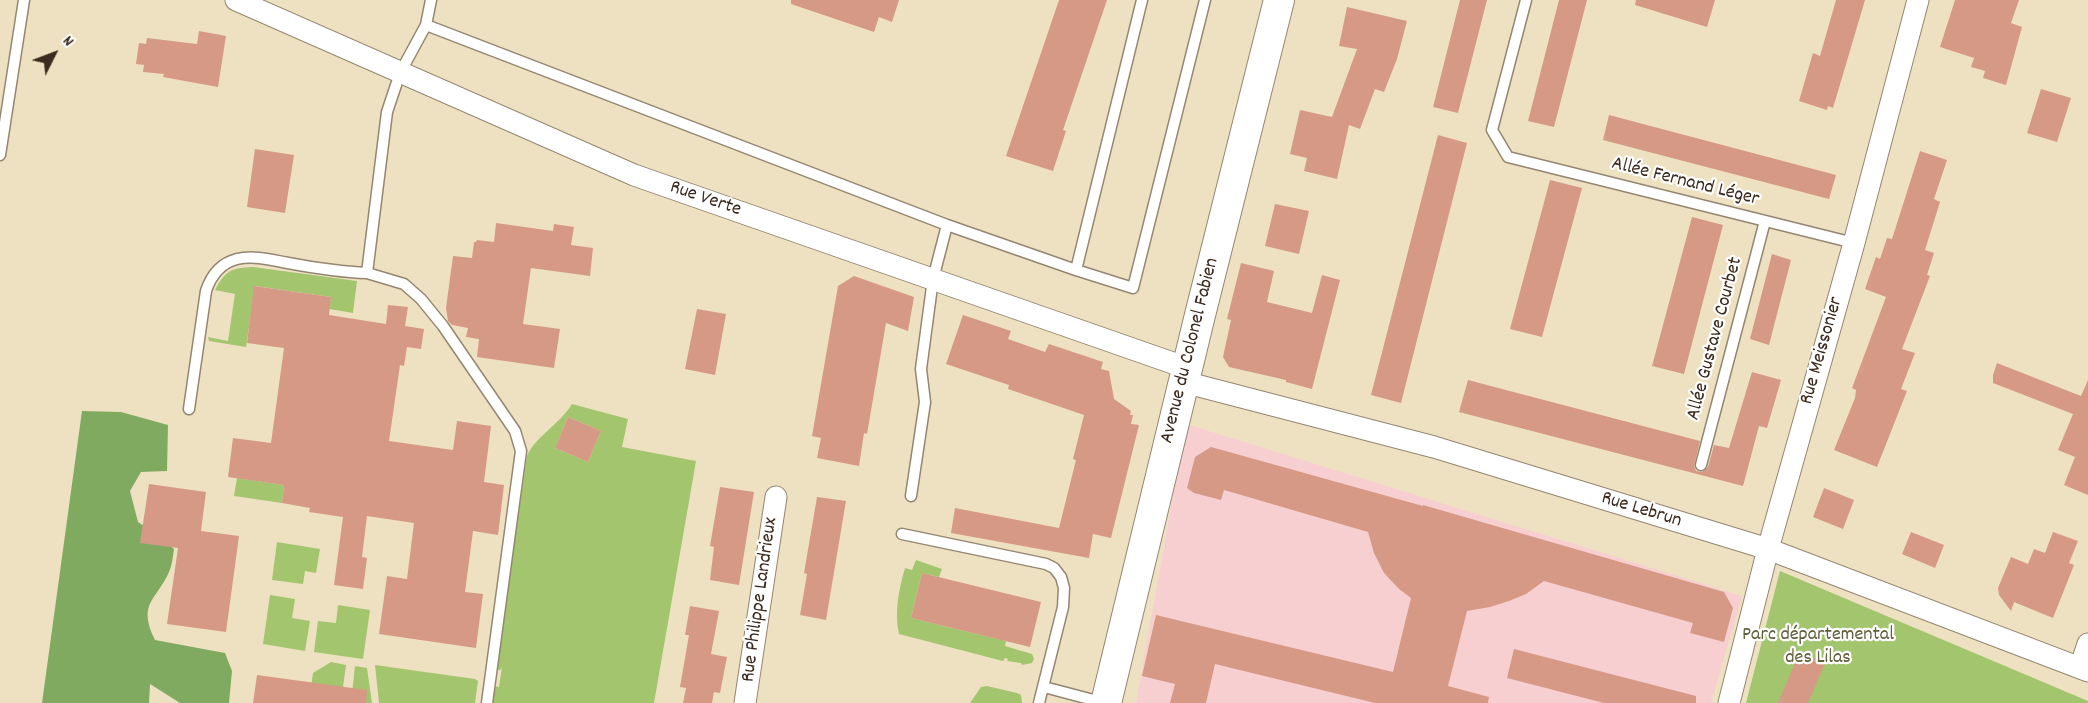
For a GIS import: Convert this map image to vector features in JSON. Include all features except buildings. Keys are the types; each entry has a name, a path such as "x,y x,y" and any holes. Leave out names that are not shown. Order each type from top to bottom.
{"street":[{"name":"Rue Verte","path":"236,0 634,175 933,279 1185,375"},
{"name":"Avenue du Colonel Fabien","path":"1106,703 1279,0"},
{"name":"Rue Meissonier","path":"1729,703 1768,549 1854,243 1918,0"},
{"name":"Rue Lebrun","path":"1185,375 1434,447 1768,549 2084,669"},
{"name":"Rue Philippe Landrieux","path":"745,703 776,497"},
{"path":"2084,669 2088,644"}],"lane":[{"path":"0,155 24,0"},
{"path":"367,273 387,112 400,73 426,25 431,0"},
{"path":"1076,270 1142,0"},
{"path":"426,25 947,225 1133,288 1205,0"},
{"name":"Allée Fernand Léger","path":"1526,0 1492,130 1508,157 1854,243"},
{"name":"Allée Gustave Courbet","path":"1701,465 1765,221"},
{"path":"911,496 925,402 921,369 933,279 947,225"},
{"path":"189,409 206,291 213,275 224,264 236,259 252,257 343,273 367,273 404,284 421,299 443,326 515,431 520,451 487,703"},
{"path":"902,534 1046,564 1054,568 1061,577 1064,588 1063,608 1039,703"},
{"path":"1044,687 1106,703"}],"shaded area":[{"path":"1186,424 1742,596 1711,703 1136,703"}],"green space":[{"path":"253,267 357,281 353,313 329,309 331,297 255,286 246,347 209,341 208,337 228,341 235,294 215,290 219,283 226,274 234,269"},
{"path":"572,404 628,419 622,447 696,461 654,703 492,703 494,686 499,687 502,667 496,670 527,456 536,443","holes":["568,417 601,431 588,462 555,448"]},
{"path":"82,411 121,412 168,425 167,471 141,472 130,491 138,522 174,549 170,570 150,603 148,618 150,628 155,640 225,653 232,671 229,703 180,703 150,684 149,703 42,703"},
{"path":"237,478 284,485 282,503 234,496"},
{"path":"277,542 320,549 316,573 305,571 303,584 272,580"},
{"path":"916,560 942,569 939,577 922,573 911,618 1006,641 1005,646 1032,654 1034,659 1032,663 1022,665 1007,661 1008,659 1005,658 1003,661 899,634 897,609 901,584 905,568 912,570"},
{"name":"Parc départemental des Lilas","path":"1780,571 2088,701 2088,703 1746,703"},
{"path":"270,595 295,599 292,618 310,621 305,651 263,644"},
{"path":"338,605 370,610 363,659 314,652 318,621 336,623"},
{"path":"331,662 346,665 343,687 309,701 313,673"},
{"path":"375,665 475,679 478,681 475,703 379,703"},
{"path":"355,666 367,668 372,703 351,703"},
{"path":"987,686 1017,693 1021,695 1022,703 970,703 981,687"}]}
